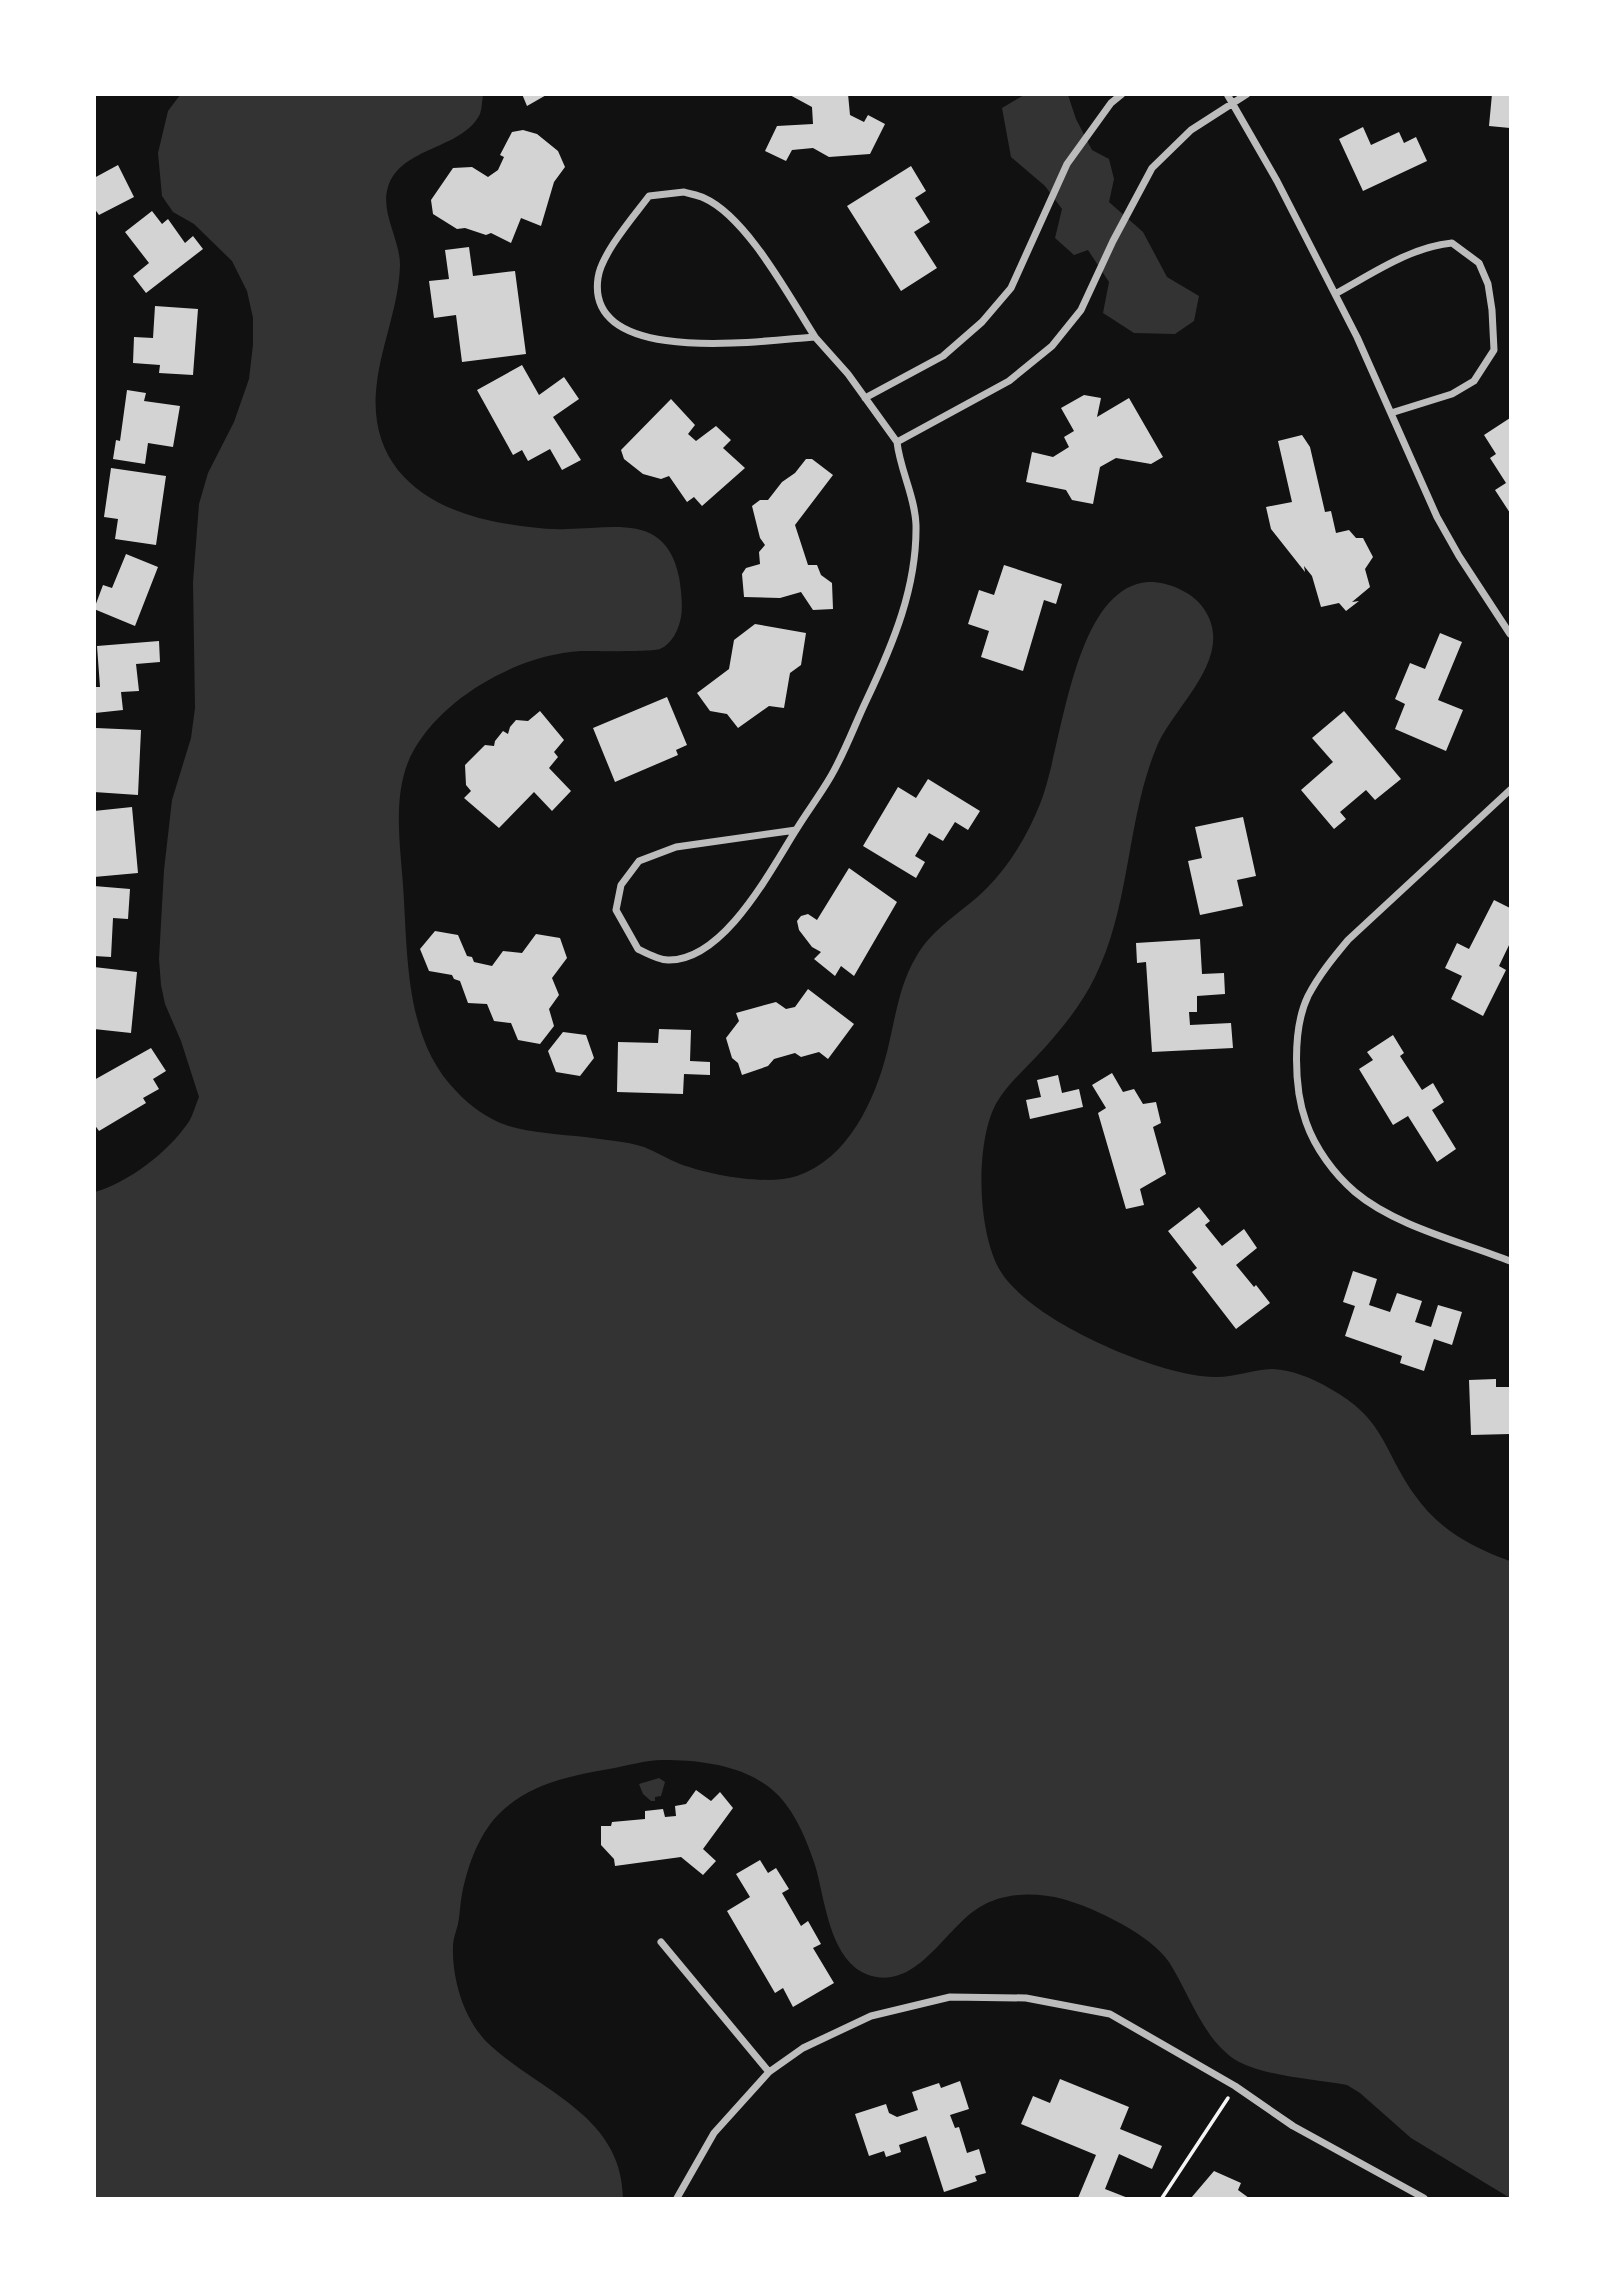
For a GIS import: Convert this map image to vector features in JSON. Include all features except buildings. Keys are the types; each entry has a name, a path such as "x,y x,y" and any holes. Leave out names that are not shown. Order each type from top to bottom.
{"street":[{"path":"865,398 943,356 982,322 1011,288 1067,164 1111,103 1122,94"},
{"path":"1227,94 1277,181 1357,337 1432,505 1459,556 1510,634"},
{"path":"897,442 1009,381 1052,345 1081,310 1130,207 1152,168 1191,131 1247,94"},
{"path":"796,830 676,848 639,861 621,885 616,910 638,949 667,960 699,953 728,929 746,908 796,830 831,775 888,653 906,603 914,557 916,523 911,492 898,454 897,442 848,374 815,337 753,243 732,218 706,199 684,192 649,196 614,241 598,278 600,306 617,325 651,339 679,344 815,337"},
{"path":"1335,294 1431,245 1452,243 1479,263 1488,284 1494,350 1474,382 1452,394 1391,413"},
{"path":"1510,790 1349,940 1325,967 1307,998 1299,1026 1297,1057 1298,1087 1306,1122 1319,1149 1335,1172 1356,1193 1410,1224 1510,1262"},
{"path":"661,1942 769,2072"},
{"path":"677,2199 714,2133 769,2072 803,2048 871,2016 950,1997 1026,1998 1110,2014 1235,2086 1293,2126 1424,2199"}],"path":[{"path":"1162,2199 1235,2086"}],"shaded area":[{"path":"180,95 483,95 480,114 471,126 460,135 405,163 388,187 388,216 400,265 397,295 377,382 376,413 381,440 393,462 409,482 429,497 453,509 479,518 538,528 637,529 651,534 663,543 673,557 682,602 679,626 668,644 660,649 647,651 581,651 558,654 510,669 465,695 446,711 415,748 407,764 400,797 399,833 408,967 418,1022 440,1071 462,1097 493,1119 525,1130 637,1145 692,1168 738,1178 785,1179 815,1168 845,1142 867,1108 882,1070 901,991 916,957 939,928 995,879 1018,849 1030,827 1048,779 1074,674 1086,640 1102,611 1122,591 1148,582 1177,588 1191,595 1201,605 1211,623 1213,642 1209,660 1157,746 1147,774 1116,921 1107,949 1095,977 1076,1009 1053,1039 1005,1090 990,1119 982,1165 984,1215 988,1238 994,1259 1003,1275 1024,1297 1069,1328 1118,1352 1193,1375 1221,1377 1273,1369 1302,1375 1329,1388 1361,1411 1372,1423 1403,1478 1434,1517 1469,1543 1510,1561 1510,2198 1411,2138 1360,2093 1347,2085 1273,2073 1234,2059 1213,2039 1161,1952 1121,1924 1076,1903 1031,1894 999,1898 967,1916 915,1967 900,1975 884,1978 866,1974 844,1955 836,1941 808,1847 796,1819 779,1796 740,1771 710,1763 663,1760 552,1782 526,1794 502,1811 487,1828 471,1860 453,1944 458,1987 474,2026 491,2046 576,2108 594,2126 609,2146 619,2170 623,2198 95,2198 95,1192 134,1174 169,1145 188,1123 199,1097 181,1041 165,1004 161,985 159,959 164,870 172,800 191,738 195,708 193,582 199,504 208,473 234,422 249,379 253,345 253,318 247,291 232,261 194,224 173,212 162,196 158,153 168,111"},
{"path":"1024,95 1068,95 1076,119 1092,150 1109,159 1114,179 1109,202 1143,232 1167,277 1199,296 1194,321 1175,334 1134,333 1103,313 1109,282 1088,250 1074,255 1055,238 1062,209 1045,186 1011,157 1002,108"},
{"path":"659,1778 665,1782 661,1796 651,1801 643,1794 639,1784"}]}
